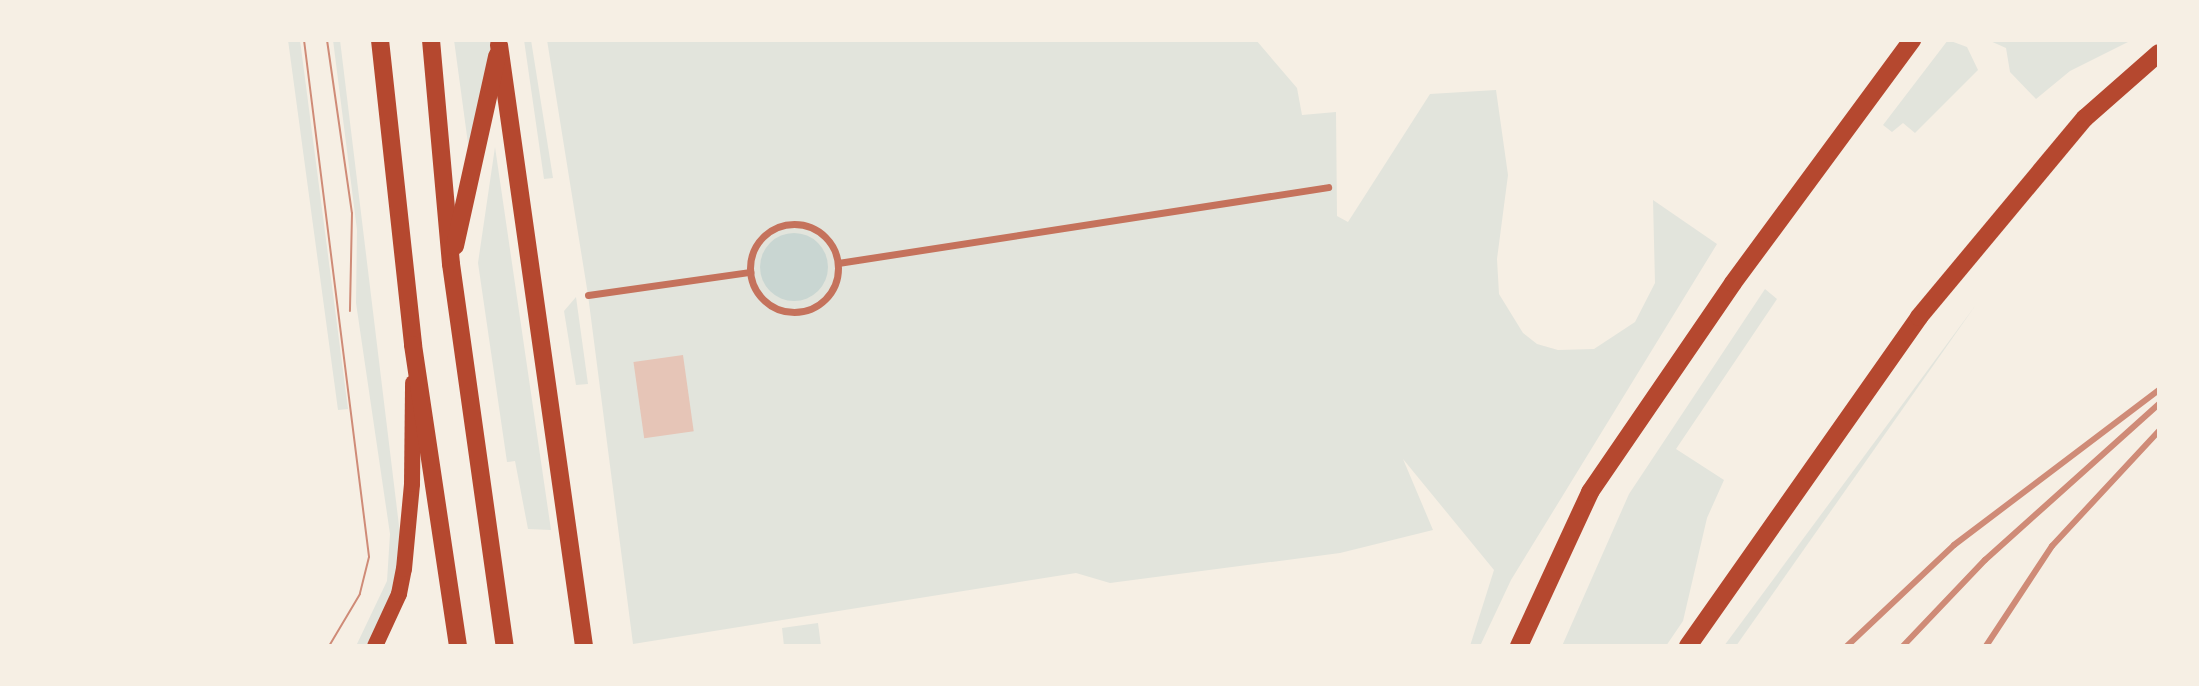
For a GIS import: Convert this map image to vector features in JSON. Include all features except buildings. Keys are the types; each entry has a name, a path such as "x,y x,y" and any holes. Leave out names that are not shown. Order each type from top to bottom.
{"main road":[{"path":"380,40 413,345 458,646"},
{"path":"431,40 451,264 505,646"},
{"path":"1519,646 1590,492 1733,283 1912,40"},
{"path":"451,264 500,43"},
{"path":"500,43 584,646"},
{"path":"1688,646 1919,317 2085,118 2159,53"},
{"path":"375,646 399,594 404,569 412,484 413,345"}],"street":[{"path":"838,263 1328,187"},
{"path":"789,224 803,224 827,238 838,263 832,290 812,308 799,312 785,311 761,298 750,272 751,259 764,235 789,224"},
{"path":"588,295 750,272"}],"shaded area":[{"path":"288,40 300,40 348,409 338,410"},
{"path":"333,40 340,40 400,534 396,585 367,646 356,646 387,581 390,534 356,303 357,230"},
{"path":"454,40 493,40 469,151"},
{"path":"524,40 531,40 553,178 544,179"},
{"path":"547,40 1256,40 1297,88 1302,115 1336,112 1337,216 1348,222 1430,94 1496,90 1508,175 1497,259 1499,294 1523,333 1537,344 1558,350 1594,349 1635,322 1655,283 1653,200 1717,244 1511,580 1480,646 1470,646 1494,570 1403,459 1433,530 1340,553 1110,583 1076,573 633,644 588,295"},
{"path":"1948,40 1967,47 1978,70 1915,133 1903,123 1892,132 1883,125"},
{"path":"1988,40 2132,40 2070,71 2036,99 2010,72 2006,48"},
{"path":"495,147 551,530 528,529 515,461 507,462 478,263"},
{"path":"794,233 818,243 828,267 818,291 794,301 770,291 760,267 770,243"},
{"path":"1765,289 1777,299 1676,449 1724,480 1707,518 1683,621 1666,646 1562,646 1629,494"},
{"path":"576,297 588,384 576,385 564,311"},
{"path":"1975,306 1736,646 1724,646"},
{"path":"818,623 821,646 784,646 782,628"}],"tram line":[{"path":"304,40 369,557 360,594 329,646"},
{"path":"327,40 352,213 350,311"}],"railway":[{"path":"1847,646 1954,545 2159,390"},
{"path":"1903,646 1985,560 2159,404"},
{"path":"1986,646 2052,546 2159,431"}]}
